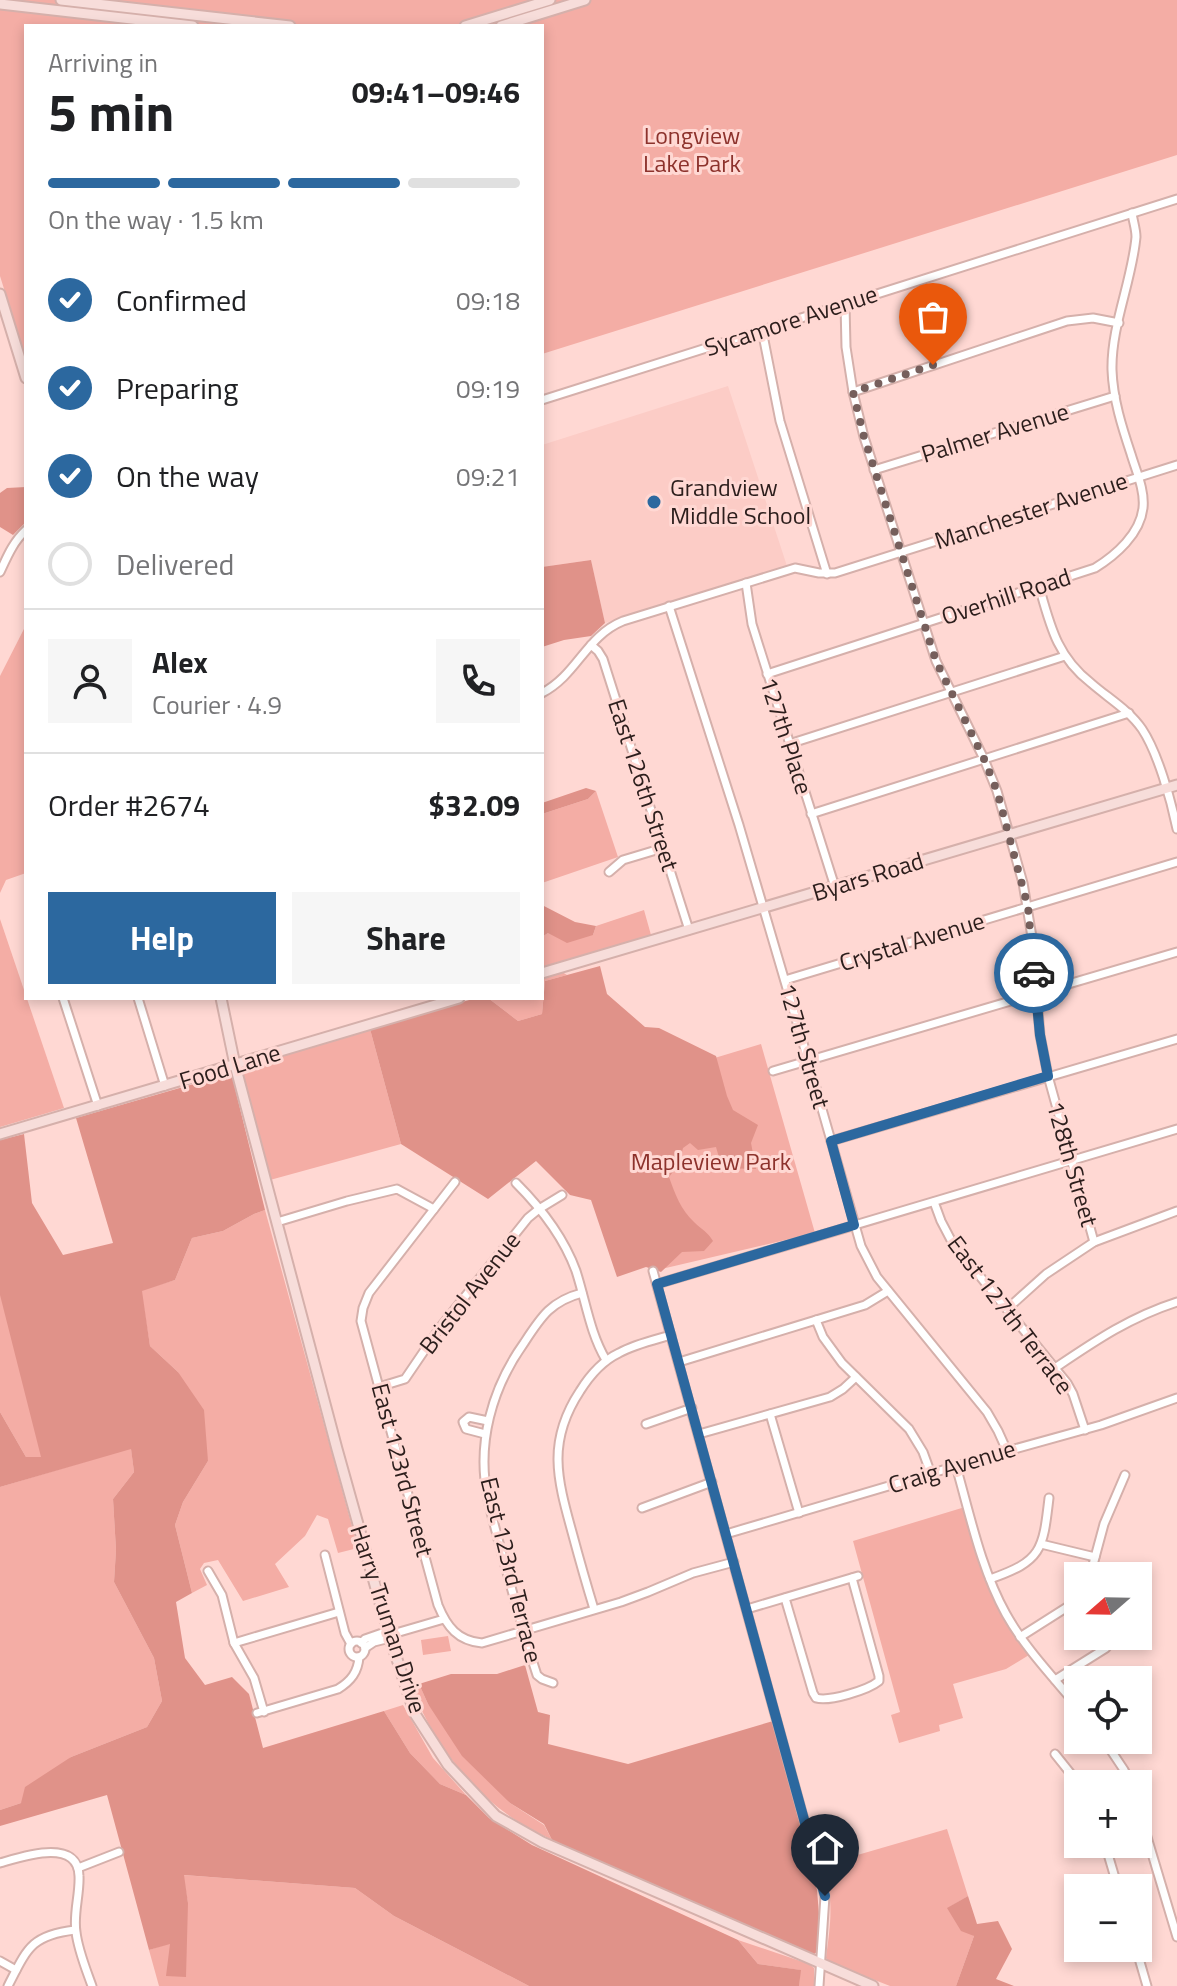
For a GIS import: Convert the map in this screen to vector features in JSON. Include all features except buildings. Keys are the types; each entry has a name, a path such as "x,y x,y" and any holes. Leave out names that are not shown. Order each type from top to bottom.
{"main road":[{"path":"61,0 272,24"},
{"path":"472,24 550,0"},
{"path":"507,24 585,0"},
{"path":"0,4 175,24"},
{"path":"0,294 24,372"},
{"name":"Byars Road","path":"544,972 1177,785"},
{"name":"Harry Truman Drive","path":"221,1000 235,1065 389,1635 415,1714 448,1765 496,1816 542,1842 873,1986"},
{"name":"Food Lane","path":"0,1134 452,1000"}],"street":[{"name":"Sycamore Avenue","path":"544,399 1177,199"},
{"name":"Overhill Road","path":"767,674 1095,568 1123,546 1143,511 1143,496 1115,396 1112,365 1136,237 1132,213"},
{"name":"128th Street","path":"845,304 846,347 853,392 874,470 936,661 984,759 1009,834 1028,907 1035,993 1048,1076 1094,1242"},
{"path":"853,392 1067,321 1093,318 1119,323"},
{"path":"762,330 780,421 827,574"},
{"name":"Palmer Avenue","path":"874,470 1115,396"},
{"name":"Manchester Avenue","path":"544,692 561,680 602,631 613,625 795,568 827,574 1177,465"},
{"path":"0,572 11,549 24,533"},
{"name":"127th Place","path":"746,583 752,624 835,887"},
{"path":"1039,586 1051,630 1065,656 1087,681 1129,713 1148,739 1177,829"},
{"name":"127th Street","path":"669,606 764,908 854,1225 870,1264 888,1291 987,1412 1007,1451"},
{"name":"East 126th Street","path":"591,645 603,659 689,930"},
{"path":"789,744 1065,656"},
{"path":"811,814 1129,713"},
{"path":"609,872 623,860 663,848"},
{"name":"Crystal Avenue","path":"785,980 1177,862"},
{"path":"773,1071 1177,952"},
{"path":"64,1000 98,1106"},
{"path":"139,1000 165,1086"},
{"path":"831,1141 1177,1039"},
{"path":"657,1284 1177,1129"},
{"path":"277,1222 397,1189 434,1209 455,1182"},
{"path":"516,1183 549,1221 567,1251 593,1335 606,1360"},
{"name":"Bristol Avenue","path":"379,1387 405,1379 439,1329 528,1218 562,1195"},
{"name":"East 127th Terrace","path":"934,1202 952,1242 1073,1394 1085,1430"},
{"name":"East 123rd Street","path":"434,1209 369,1293 361,1321 444,1619"},
{"path":"1007,1309 1046,1274 1094,1242 1177,1211"},
{"path":"653,1271 825,1896 819,1986"},
{"path":"679,1362 865,1305 888,1291"},
{"name":"East 123rd Terrace","path":"553,1683 537,1675 522,1631 488,1497 485,1434 505,1373 543,1316 560,1301 582,1293"},
{"path":"1055,1368 1106,1333 1177,1302"},
{"path":"816,1320 833,1352 909,1429 923,1452 931,1474"},
{"path":"594,1609 560,1488 557,1458 561,1430 571,1404 586,1381 606,1360 634,1346 671,1335"},
{"path":"699,1434 830,1397 856,1377"},
{"name":"Craig Avenue","path":"726,1534 1085,1430 1177,1398"},
{"path":"646,1424 692,1408"},
{"path":"770,1414 799,1513"},
{"path":"485,1434 466,1429 463,1422 469,1417 488,1421"},
{"path":"956,1466 990,1579 1006,1614 1020,1637 1064,1691"},
{"path":"1094,1562 1104,1524 1125,1475"},
{"path":"642,1508 712,1482"},
{"path":"990,1579 1022,1566 1035,1554 1041,1544 1049,1498"},
{"path":"1041,1544 1095,1557"},
{"path":"325,1555 345,1633 351,1644 350,1653 359,1657"},
{"path":"208,1571 222,1595 234,1643 254,1678 260,1712 344,1685 357,1669 359,1657 364,1653 365,1639 444,1619 454,1634 470,1642 482,1643 734,1562"},
{"path":"747,1609 855,1577 879,1681 826,1700 816,1698 785,1598"},
{"path":"1020,1637 1064,1609"},
{"path":"234,1643 339,1612"},
{"path":"351,1644 357,1642 363,1645"},
{"path":"1055,1680 1103,1650"},
{"path":"1055,1754 1068,1770"},
{"path":"78,1868 119,1852"},
{"path":"0,1863 37,1853 66,1855 73,1859 79,1873 75,1930 92,1986"},
{"path":"1152,1854 1177,1937"},
{"path":"8,1986 28,1950 40,1938 53,1932 75,1930"},
{"path":"0,1961 16,1970"},
{"path":"1140,1962 1147,1986"}],"shaded area":[{"name":"Grandview Middle School","path":"728,386 787,566 605,623 591,560 544,567 544,444"},
{"path":"24,487 24,524 13,535 0,527 0,493 7,488"},
{"path":"591,560 605,623 591,636 544,646 544,567"},
{"path":"586,788 596,791 588,799 544,813 544,802"},
{"path":"544,906 575,922 596,926 593,935 567,943 548,933 544,936"},
{"path":"600,966 607,994 645,1027 659,1028 716,1056 733,1110 758,1125 751,1143 756,1169 722,1168 716,1147 698,1150 690,1143 683,1148 679,1164 669,1177 685,1212 713,1241 704,1251 682,1252 661,1272 646,1267 617,1277 591,1200 570,1195 536,1161 488,1199 401,1144 370,1029 469,1000 491,1000 518,1021 542,1014 545,981"},
{"path":"228,1074 232,1076 265,1210 223,1231 192,1238 175,1280 142,1291 150,1346 178,1372 204,1410 208,1461 183,1502 175,1525 192,1593 176,1602 185,1658 205,1685 232,1677 249,1694 263,1748 384,1711 410,1753 440,1784 466,1795 489,1818 532,1845 738,1940 758,1964 801,1970 799,1986 529,1986 394,1916 355,1888 184,1875 188,1903 186,1977 166,1976 170,1944 149,1950 107,1795 0,1826 0,1810 21,1803 25,1787 71,1757 147,1727 162,1701 154,1658 114,1582 113,1499 134,1472 131,1449 0,1487 0,1412 26,1457 41,1457 0,1295 0,1140 24,1134 32,1203 63,1255 113,1243 76,1118"},
{"path":"525,1665 538,1712 550,1715 548,1744 628,1764 773,1721 817,1890 818,1951 813,1955 806,1953 552,1840 544,1824 510,1803 462,1756 428,1704 419,1684 451,1674 497,1674"},
{"path":"968,1896 977,1924 998,1921 1012,1949 996,1979 1014,1986 956,1986 974,1936 961,1931 947,1908"}],"green space":[{"name":"Longview Lake Park","path":"0,0 1177,0 1177,155 544,353 544,24 24,24 24,353 0,276"},
{"path":"24,629 24,874 6,880 0,893 0,676"},
{"path":"596,791 618,857 544,882 544,813 588,799"},
{"path":"644,910 651,935 544,966 544,936 548,933 593,935 596,926"},
{"path":"0,919 24,990 24,1000 27,1000 64,1108 0,1127"},
{"path":"562,972 567,975 545,981 544,992 544,977"},
{"path":"491,1000 543,1000 542,1014 518,1021"},
{"path":"370,1029 401,1144 270,1180 241,1071 245,1066"},
{"name":"Mapleview Park","path":"761,1044 815,1233 653,1271 612,1089"},
{"path":"265,1210 358,1548 338,1553 328,1519 317,1515 305,1536 275,1564 289,1587 243,1601 218,1560 204,1563 200,1569 207,1585 192,1593 175,1525 183,1502 208,1461 178,1372 150,1346 141,1290 175,1280 192,1238 223,1231"},
{"path":"0,1295 42,1458 26,1457 0,1412"},
{"path":"131,1448 134,1472 113,1499 114,1582 154,1658 162,1701 147,1727 71,1757 21,1803 0,1810 0,1487"},
{"path":"965,1507 987,1582 1029,1655 1006,1669 953,1684 963,1718 939,1725 940,1731 899,1743 891,1715 900,1712 853,1541"},
{"path":"448,1636 451,1651 423,1655 421,1640"},
{"path":"419,1684 428,1704 510,1803 544,1825 552,1840 497,1807 466,1777 440,1743 419,1705 411,1686"},
{"path":"403,1705 433,1758 466,1795 440,1784 410,1753 384,1711"},
{"path":"947,1829 968,1896 948,1908 974,1936 956,1986 890,1986 829,1962 826,1958 830,1900 823,1865"},
{"path":"183,1875 355,1888 394,1916 529,1986 159,1986 149,1950 170,1943 188,1903"},
{"path":"738,1940 809,1964 814,1968 814,1986 799,1986 800,1970 758,1964"}],"way so far":[{"path":"933,365 853,392 864,437 936,661 997,791 1028,907 1034,973"}],"place":[{"name":"Grandview Middle School","path":"654,502"}],"route":[{"path":"825,1896 657,1284 854,1225 831,1141 1048,1076 1040,1035 1034,973"}]}
